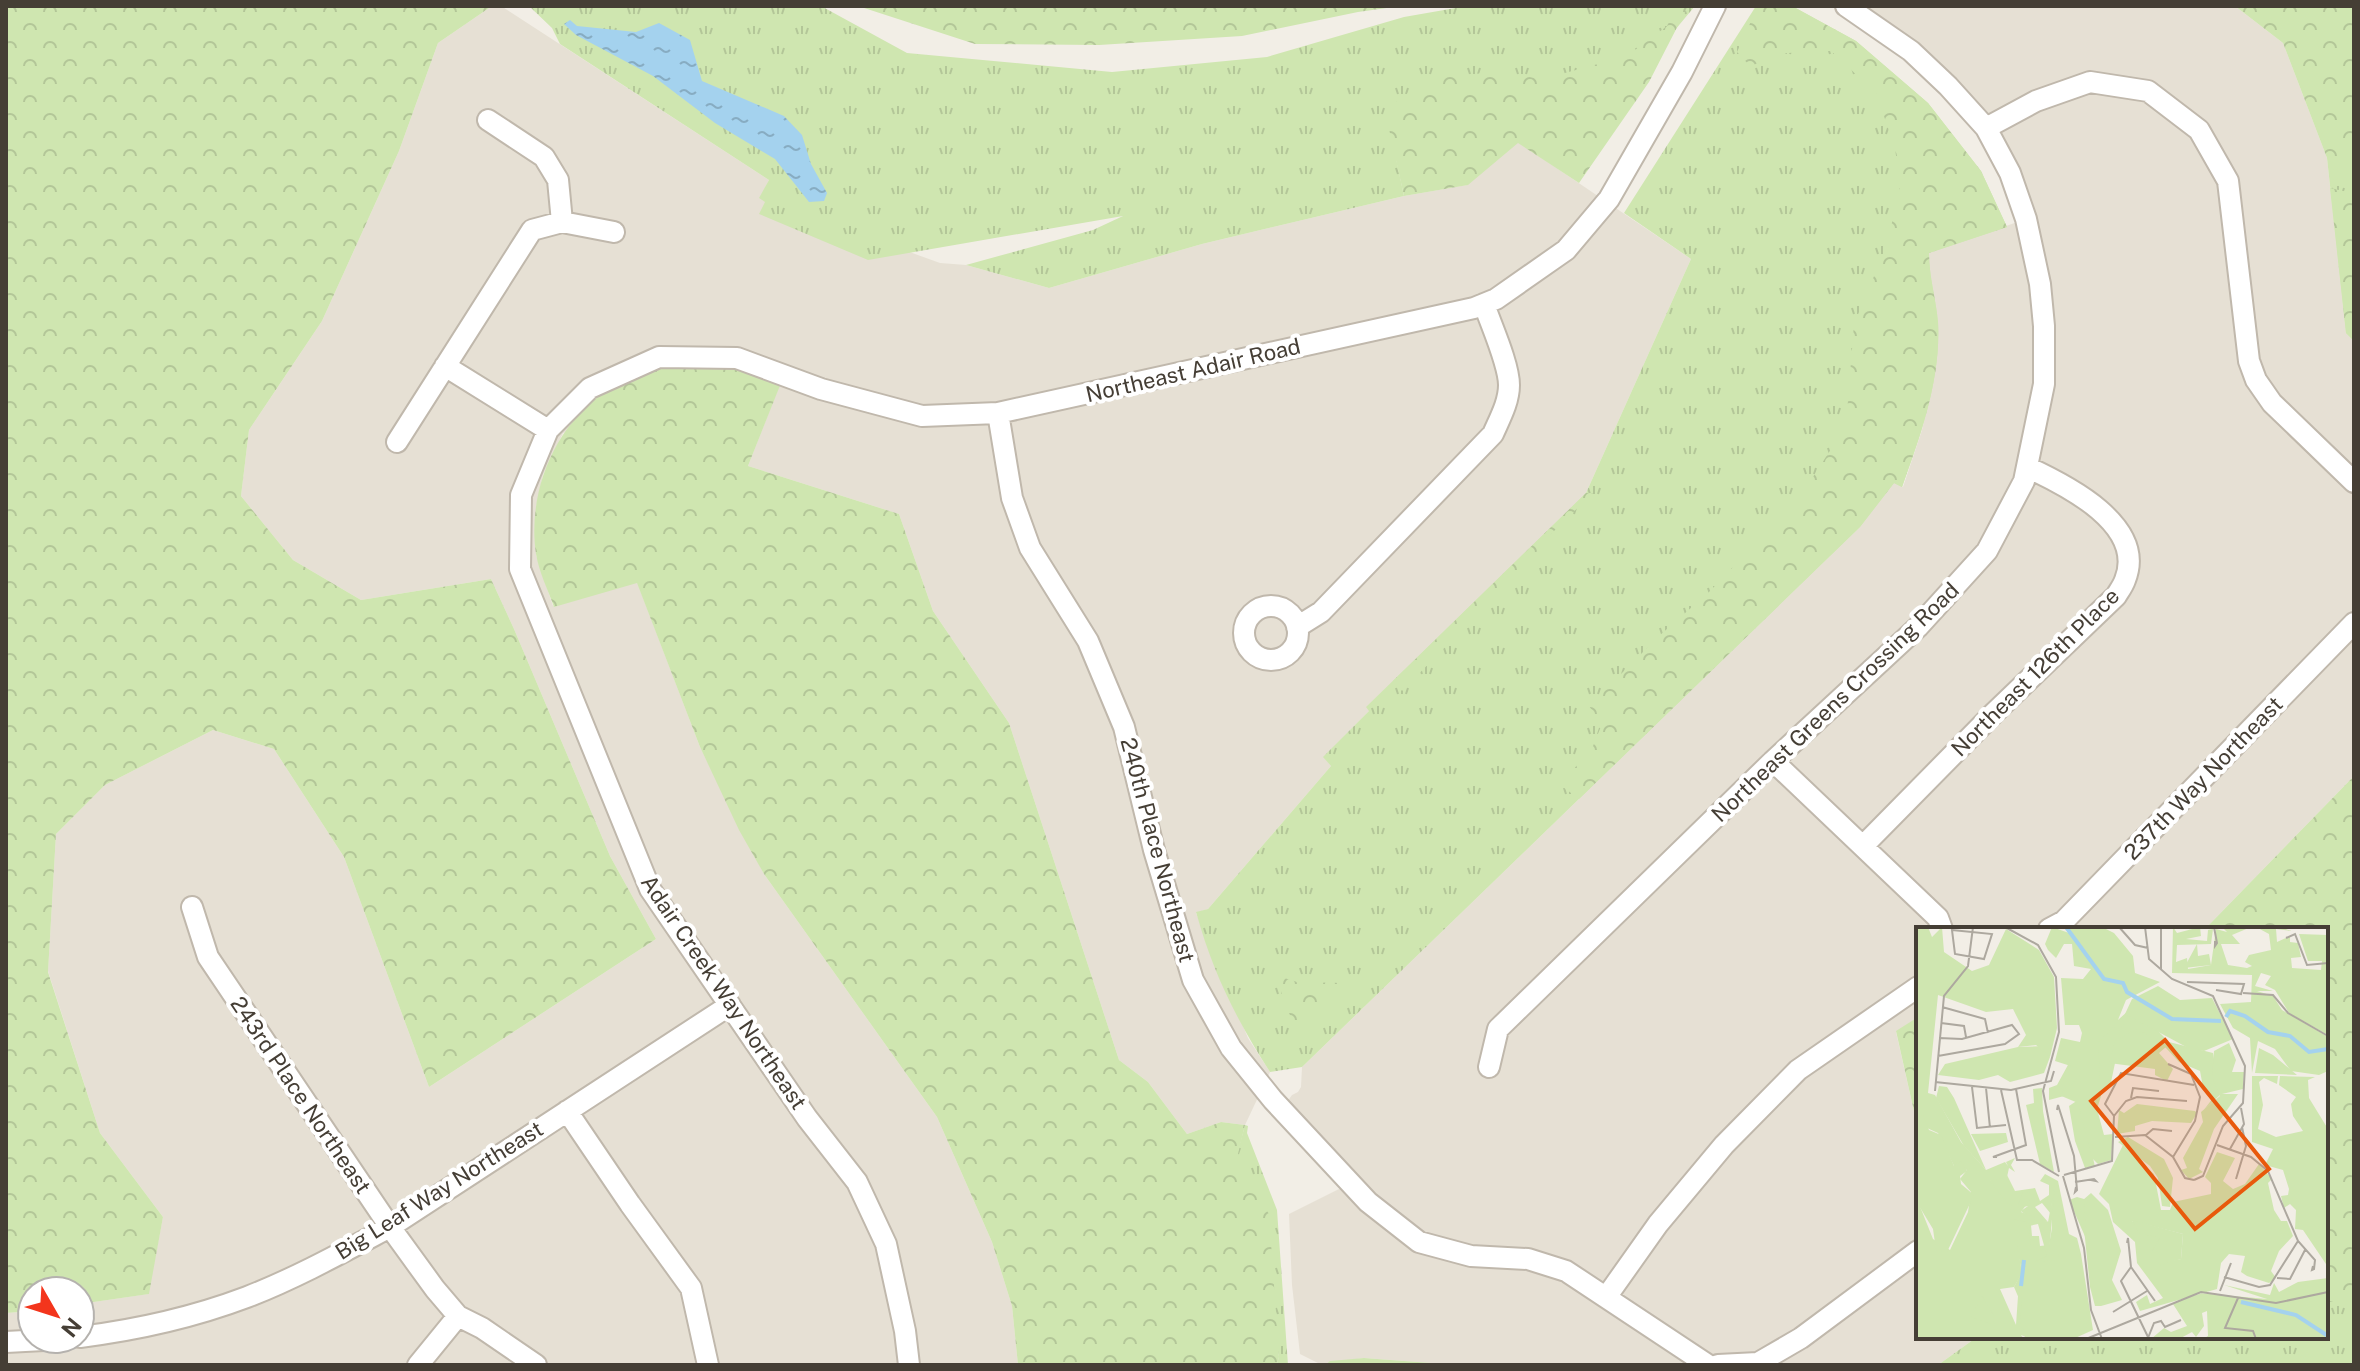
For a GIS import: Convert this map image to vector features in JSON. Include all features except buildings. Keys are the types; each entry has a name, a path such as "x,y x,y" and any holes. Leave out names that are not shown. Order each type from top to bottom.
{"street":[{"name":"Northeast Adair Road","path":"548,430 590,388 659,357 737,358 821,389 922,416 998,413 1484,304 1496,299 1566,250 1609,199 1682,72 1715,6"},
{"name":"Northeast Greens Crossing Road","path":"1489,1067 1498,1029 1773,761 1918,627 1987,551 2024,481 2044,384 2044,326 2040,284 2026,219 2010,173 1986,128 1948,86 1911,51 1846,6"},
{"path":"1986,128 2036,101 2090,82 2148,91 2199,130 2228,181 2249,361 2256,380 2272,403 2354,482"},
{"path":"488,120 544,157 558,180 562,222"},
{"path":"397,442 532,230 562,222 614,232"},
{"path":"1297,627 1321,612 1493,434 1510,387 1509,375 1484,304"},
{"path":"445,366 548,430"},
{"name":"240th Place Northeast","path":"998,413 1012,498 1030,548 1088,641 1124,727 1154,850 1193,980 1231,1048 1273,1100 1368,1202 1419,1242 1471,1256 1528,1259 1566,1271 1708,1365"},
{"name":"Adair Creek Way Northeast","path":"548,430 521,495 520,569 650,889 807,1118 857,1182 886,1244 905,1331 909,1365"},
{"name":"Northeast 126th Place","path":"1863,846 1993,714 2116,596 2126,578 2126,544 2117,527 2074,491 2027,467"},
{"name":"237th Way Northeast","path":"2053,927 2064,921 2354,623"},
{"path":"1773,761 1938,918 1941,927"},
{"name":"243rd Place Northeast","path":"192,907 208,957 435,1289 458,1316 482,1328 536,1365"},
{"path":"1607,1296 1658,1224 1724,1145 1798,1070 1916,988"},
{"name":"Big Leaf Way Northeast","path":"96,1334 157,1323 246,1297 338,1255 390,1227 730,1005"},
{"path":"567,1111 691,1288 708,1365"},
{"path":"1718,1365 1758,1363 1801,1338 1916,1252"},
{"path":"418,1365 458,1316"}],"shaded area":[{"path":"492,6 501,6 769,180 760,198 940,263 966,265 1049,288 1202,244 1404,196 1467,185 1518,142 1691,259 1586,493 1367,707 1370,710 1324,757 1331,766 1208,909 1196,913 1248,1038 1270,1072 1245,1125 1221,1122 1187,1134 1148,1082 1119,1060 1009,723 933,611 899,514 748,466 780,384 563,433 543,475 536,508 536,555 553,606 637,582 700,747 764,874 937,1117 992,1242 1012,1306 1018,1365 6,1365 6,1313 16,1312 16,1355 96,1355 96,1302 148,1294 163,1217 100,1133 48,971 56,834 105,785 213,730 274,749 344,857 429,1087 656,939 610,856 491,579 361,600 293,560 241,496 249,430 322,321 399,151 438,43"},
{"path":"1846,6 2235,6 2283,43 2327,158 2346,333 2354,341 2354,776 2207,927 1916,927 1916,1018 1896,1032 1916,1118 1916,1339 1974,1339 1938,1365 1458,1365 1364,1358 1320,1364 1300,1354 1292,1285 1289,1214 1341,1188 1275,1119 1301,1087 1302,1067 1860,527 1894,482 1903,487 1922,430 1934,377 1938,321 1929,253 2026,219 1986,128"}],"green space":[{"path":"6,6 492,6 438,43 399,151 322,321 249,430 241,496 293,560 361,600 491,579 610,856 656,939 429,1087 344,857 274,749 213,730 105,785 56,834 48,972 100,1133 163,1217 149,1294 96,1302 96,1275 16,1275 16,1312 6,1313"},
{"path":"529,6 821,6 907,53 1112,72 1267,57 1404,17 1467,6 1695,6 1624,91 1396,158 1404,196 1202,244 1049,288 966,265 1093,230 1123,216 868,260 759,214 765,202 759,198 769,180 560,44 552,28"},
{"path":"858,6 1401,6 1242,36 1099,45 975,44"},
{"path":"1677,6 1688,6 1649,82 1579,183 1518,143 1468,185 1404,196 1385,111 1426,79 1494,72 1543,79 1627,56 1667,26"},
{"path":"1756,6 1792,6 1856,41 1928,103 1981,171 2007,227 1929,253 1938,322 1936,364 1923,427 1902,487 1894,483 1860,527 1302,1067 1270,1072 1227,995 1196,912 1208,909 1331,766 1323,757 1369,711 1366,707 1586,493 1691,259 1624,213"},
{"path":"1758,6 1792,6 1856,41 1928,103 1981,171 2007,227 1929,253 1938,322 1936,364 1923,427 1902,487 1894,483 1860,527 1579,799 1559,784 1591,751 1602,724 1589,706 1659,636 1709,592 1800,497 1846,426 1854,324 1887,245 1900,186 1895,148 1876,93 1831,51 1787,53 1750,66 1737,52"},
{"path":"2235,6 2354,6 2354,163 2327,158 2283,43"},
{"path":"2354,119 2354,341 2346,333 2327,158"},
{"path":"2330,188 2348,192 2354,198 2354,341 2346,333"},
{"path":"675,364 734,367 781,383 748,466 899,514 933,611 1009,723 1119,1060 1148,1082 1187,1134 1221,1122 1245,1125 1236,1162 1269,1214 1279,1357 1277,1365 1018,1365 1012,1306 992,1242 937,1117 764,874 739,830 700,747 637,583 554,607 537,561 534,531 540,485 548,463 572,423 606,391 630,378"},
{"path":"1586,493 1593,493 1553,532 1488,610 1450,642 1402,691 1393,681"},
{"path":"2354,776 2354,1296 2328,1302 2328,927 2207,927"},
{"path":"1278,976 1297,982 1346,983 1315,1025 1295,1025 1283,1001"},
{"path":"1916,1018 1916,1118 1915,1116 1896,1031"},
{"path":"1245,1125 1248,1126 1247,1133 1277,1210 1288,1365 1277,1365 1279,1356 1235,1162"},
{"path":"2354,1285 2354,1365 1938,1365 1974,1339 2328,1339 2328,1295"},
{"path":"1364,1358 1458,1365 1325,1365 1330,1361"}],"water":[{"path":"570,20 577,26 636,32 659,23 690,40 702,81 784,116 802,135 811,164 827,193 824,201 809,202 775,159 715,123 653,76 576,35 564,24"}]}
